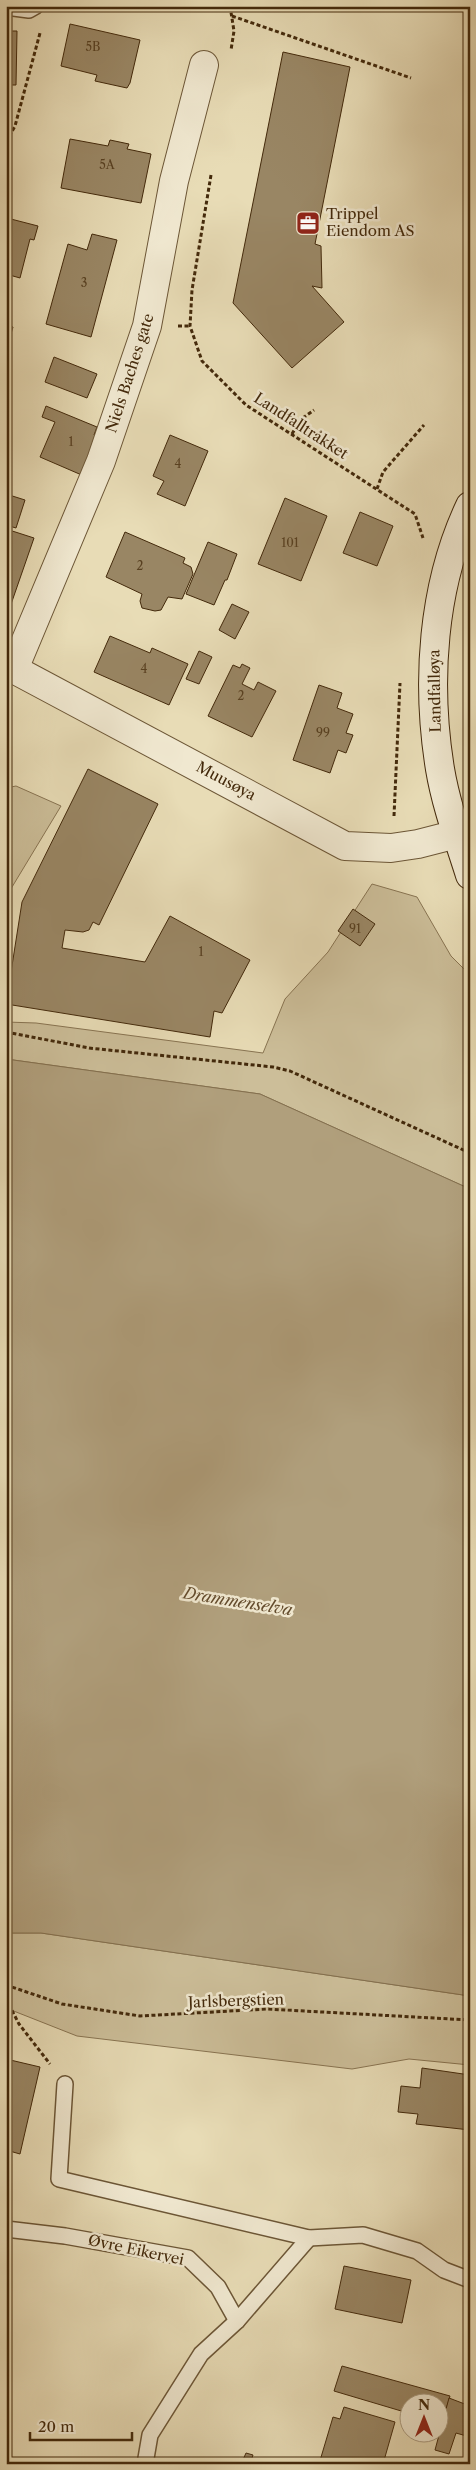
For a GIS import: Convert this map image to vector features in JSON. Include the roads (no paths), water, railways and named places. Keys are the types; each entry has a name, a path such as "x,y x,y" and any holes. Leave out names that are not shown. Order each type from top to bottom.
{"street":[{"name":"Niels Baches gate","path":"10,667 101,461 147,326 174,181 204,65"},
{"name":"Landfalløya","path":"470,506 452,553 442,593 435,641 433,687 440,770 456,834 470,875"},
{"name":"Muusøya","path":"10,667 345,846 391,848 418,844 456,834"}],"lane":[{"path":"6,7 29,10 36,6"},
{"path":"65,2084 59,2179 309,2238 363,2235 417,2251 444,2270 470,2280"},
{"name":"Øvre Eikervei","path":"6,2229 65,2236 188,2258 218,2287 237,2320"},
{"path":"145,2464 150,2436 201,2354 237,2320 309,2238"}],"water":[{"name":"Drammenselva","path":"6,1059 260,1094 470,1189 470,1996 41,1933 6,1933"}],"place":[{"name":"Trippel Eiendom AS","path":"308,223"}]}
